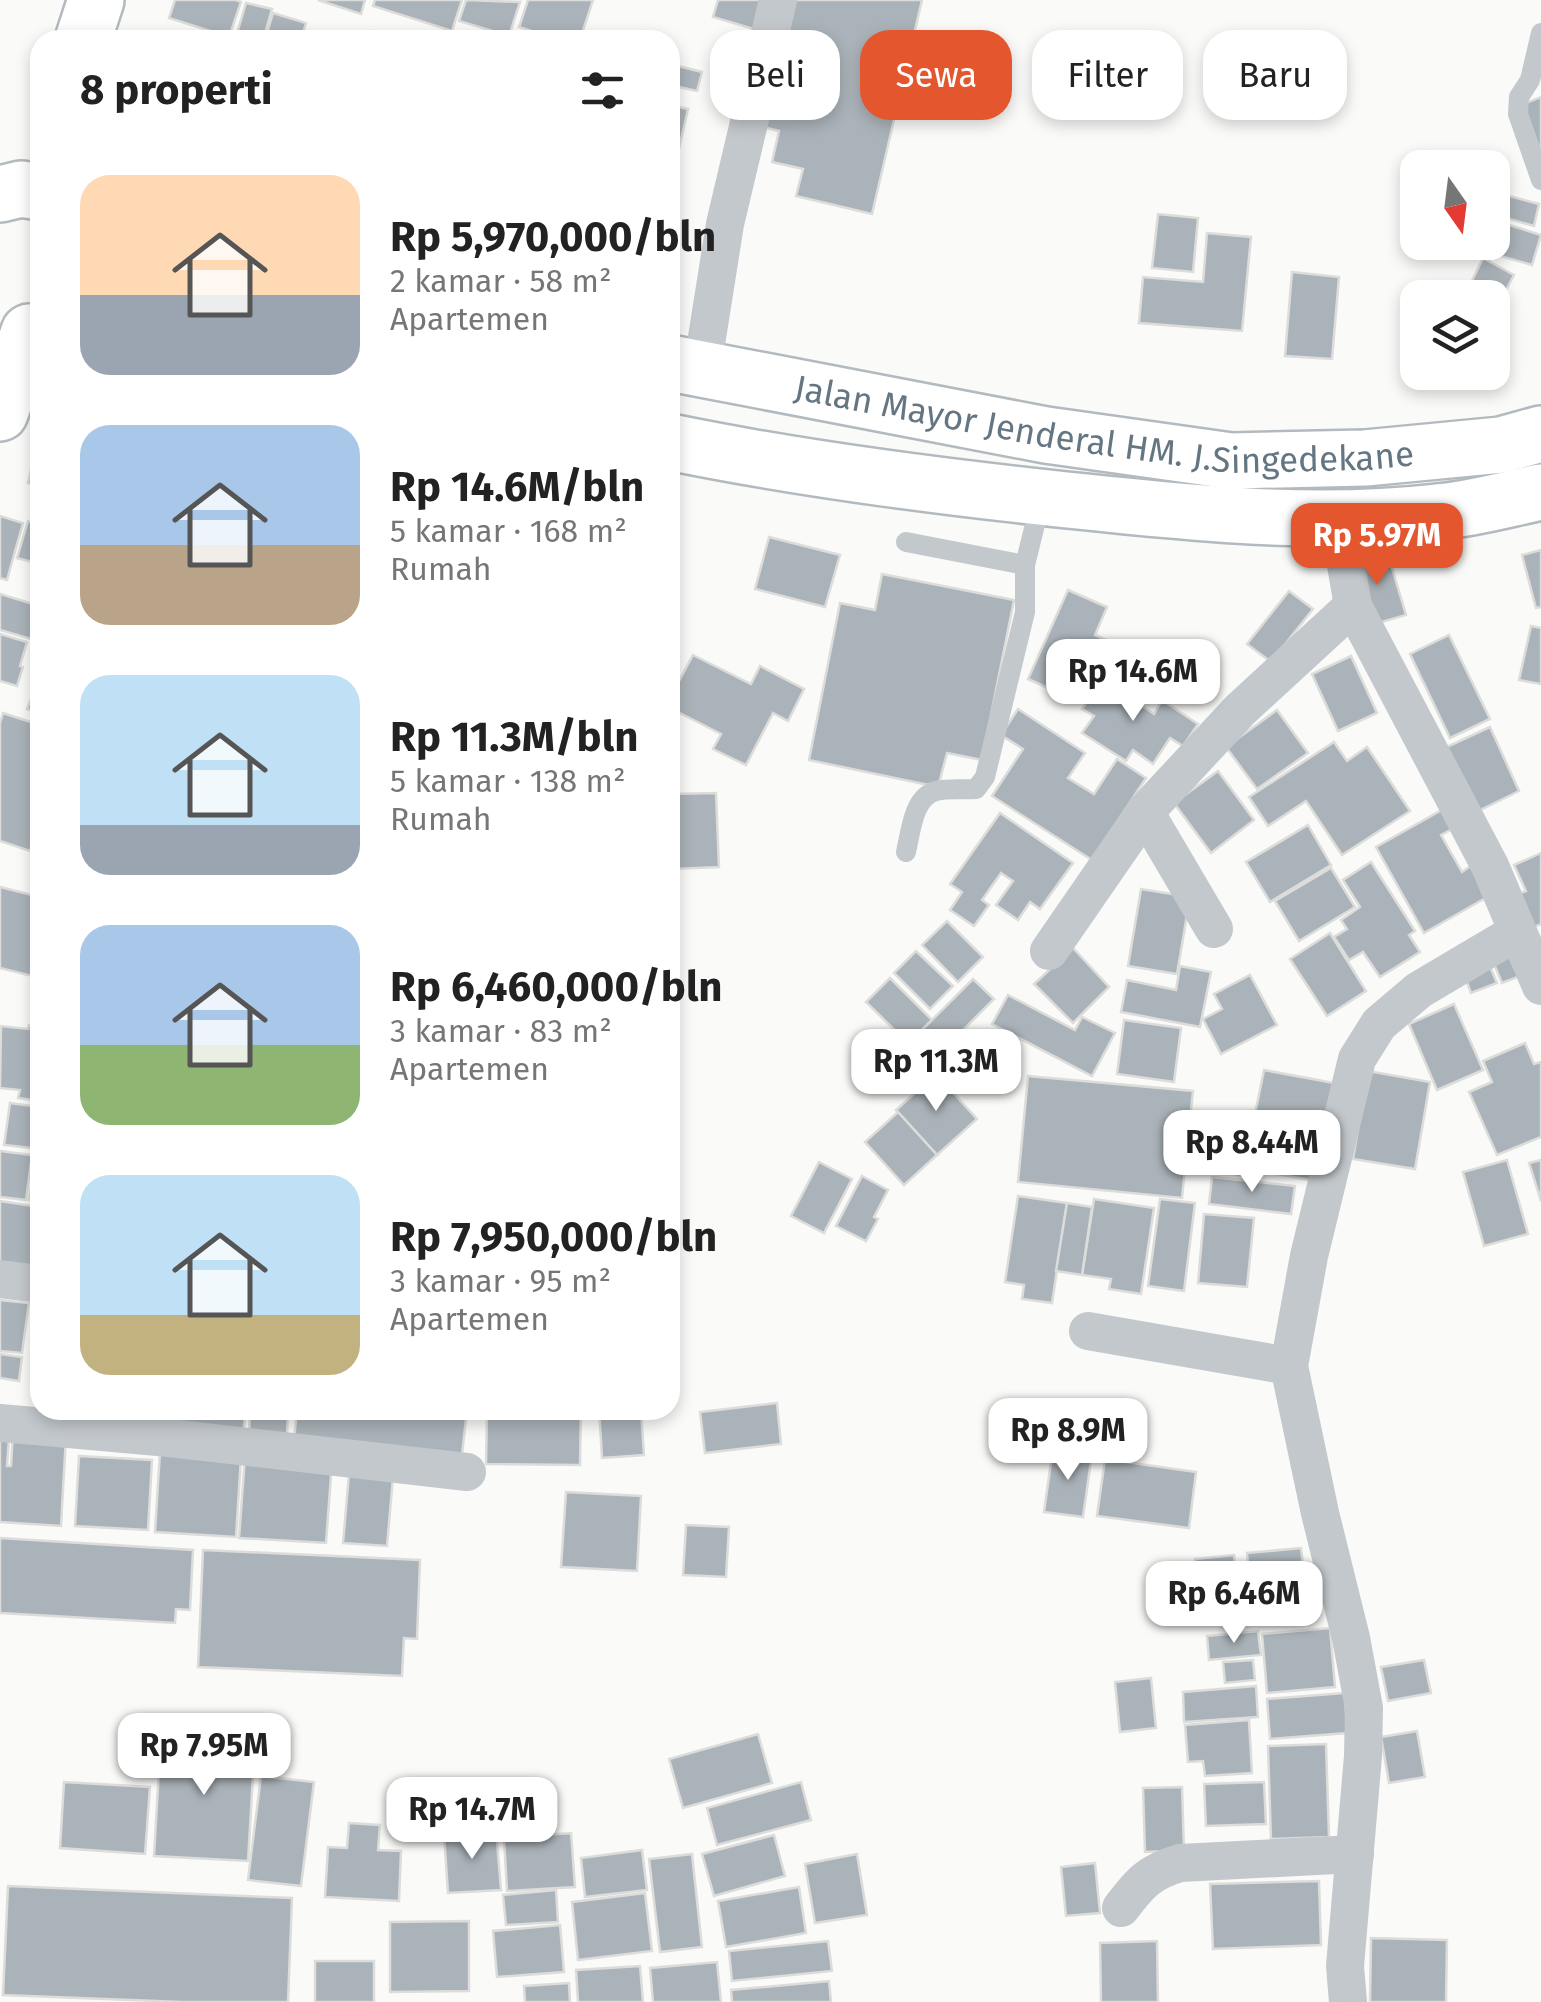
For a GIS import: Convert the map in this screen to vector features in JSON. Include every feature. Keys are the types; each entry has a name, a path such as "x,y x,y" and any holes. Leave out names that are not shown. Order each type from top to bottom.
{"main road":[{"path":"86,30 96,0"},
{"path":"0,413 23,329"},
{"name":"Jalan Mayor Jenderal HM. J.Singedekane","path":"686,366 1046,435 1231,462 1364,458 1501,444 1541,434"},
{"name":"Jalan Mayor Jenderal HM. J.Singedekane","path":"680,444 941,486 1206,515 1338,518 1439,512 1541,492"}],"street":[{"path":"686,366 725,224 778,0"},
{"path":"1338,518 1353,606 1490,866 1541,986"},
{"path":"1049,951 1145,812 1240,710 1353,606"},
{"path":"1145,812 1214,928"},
{"path":"1348,2002 1345,1966 1364,1708 1289,1366 1310,1256 1358,1059 1379,1024 1419,990 1517,932"},
{"path":"0,1279 30,1283"},
{"path":"1088,1331 1289,1366"},
{"path":"0,1424 169,1438 467,1472"},
{"path":"1121,1908 1140,1883 1158,1870 1180,1863 1355,1854"}],"lane":[{"path":"1541,33 1518,114 1541,180"},
{"path":"906,852 920,801 937,791 976,788 984,777 1025,612 1025,565 1042,498"},
{"path":"906,542 1025,565"}],"building":[{"path":"175,0 241,2 231,30 207,30 169,18"},
{"path":"318,0 365,0 361,14"},
{"path":"375,0 462,0 452,30 373,6"},
{"path":"466,0 520,2 511,30 489,30 459,21"},
{"path":"528,0 593,0 583,30 519,27"},
{"path":"718,0 766,0 757,30 713,17"},
{"path":"785,0 922,0 915,30 860,30 860,120 894,120 872,214 796,196 803,169 772,162 779,131 755,125 756,120 840,120 840,30 778,30"},
{"path":"246,3 272,9 266,30 238,30"},
{"path":"273,13 306,23 304,30 268,30"},
{"path":"680,66 702,72 697,91 680,87"},
{"path":"1541,97 1541,154 1523,104"},
{"path":"680,107 688,109 680,144"},
{"path":"1510,196 1539,204 1534,226 1510,219"},
{"path":"1158,214 1198,218 1193,272 1152,268"},
{"path":"1510,225 1541,235 1532,265 1510,259"},
{"path":"1207,233 1251,237 1242,331 1139,323 1143,277 1203,282"},
{"path":"1482,260 1514,275 1510,282 1472,280"},
{"path":"1292,272 1339,277 1332,359 1285,356"},
{"path":"0,516 23,523 7,580 0,578"},
{"path":"28,521 30,522 30,561 17,558"},
{"path":"769,537 840,555 825,607 755,589"},
{"path":"1541,550 1541,607 1536,608 1522,555"},
{"path":"1387,551 1406,615 1368,626 1349,562"},
{"path":"882,574 1014,600 982,760 947,753 938,787 809,760 840,603 875,610"},
{"path":"1068,590 1107,607 1095,635 1106,640 1079,702 1028,679"},
{"path":"1289,591 1313,609 1271,662 1247,644"},
{"path":"0,594 30,603 30,639 0,630"},
{"path":"1531,626 1541,628 1541,684 1519,680"},
{"path":"0,634 27,642 17,686 0,681"},
{"path":"1449,635 1490,719 1450,738 1410,654"},
{"path":"693,655 751,684 760,666 804,689 788,721 773,713 746,765 713,749 721,734 680,713 680,679"},
{"path":"1351,656 1377,713 1338,731 1312,674"},
{"path":"1102,679 1154,714 1162,700 1198,724 1183,746 1170,738 1153,764 1133,750 1126,761 1082,733 1094,716 1082,709"},
{"path":"1018,709 1085,753 1068,778 1094,794 1117,759 1146,778 1092,860 992,796 1023,749 1001,735"},
{"path":"1277,710 1308,753 1257,789 1226,747"},
{"path":"3,713 30,722 30,851 0,841"},
{"path":"1490,727 1519,791 1470,815 1440,750"},
{"path":"1334,742 1347,761 1367,747 1410,811 1342,855 1306,801 1268,826 1249,797"},
{"path":"1218,771 1254,820 1211,853 1174,803"},
{"path":"716,793 719,867 680,869 680,794"},
{"path":"1449,806 1460,825 1441,835 1462,872 1472,865 1489,896 1424,933 1376,847"},
{"path":"1000,813 1073,863 1040,909 1030,902 1018,920 996,905 1013,881 1001,873 982,900 989,905 974,926 950,910 962,892 950,884"},
{"path":"1308,825 1331,865 1270,902 1246,862"},
{"path":"1541,853 1541,924 1521,933 1506,899 1526,891 1514,865"},
{"path":"1371,862 1415,931 1409,935 1420,952 1380,977 1363,952 1349,960 1334,937 1347,929 1341,920 1360,907 1343,880"},
{"path":"1331,868 1355,907 1299,941 1275,901"},
{"path":"0,887 30,894 30,976 0,968"},
{"path":"1141,889 1190,897 1177,974 1128,966"},
{"path":"947,921 983,957 958,982 922,945"},
{"path":"1330,933 1366,991 1327,1016 1290,959"},
{"path":"1073,948 1109,987 1073,1023 1034,984"},
{"path":"1512,949 1523,975 1502,983 1491,957"},
{"path":"916,951 953,986 930,1009 894,973"},
{"path":"1488,962 1497,983 1471,993 1463,972"},
{"path":"1180,966 1211,972 1200,1027 1121,1012 1127,980 1176,990"},
{"path":"1250,975 1277,1025 1221,1054 1203,1019 1222,1009 1214,994"},
{"path":"890,978 932,1020 908,1043 866,1002"},
{"path":"973,979 994,999 936,1057 915,1037"},
{"path":"1008,995 1075,1030 1082,1017 1115,1033 1092,1076 992,1024"},
{"path":"1454,1004 1483,1070 1437,1090 1409,1024"},
{"path":"1124,1020 1181,1028 1174,1082 1117,1074"},
{"path":"30,1025 30,1100 18,1098 20,1090 0,1088 1,1026 28,1029"},
{"path":"1525,1043 1534,1064 1541,1062 1541,1137 1497,1155 1469,1092 1492,1082 1483,1061"},
{"path":"1264,1070 1334,1083 1315,1181 1244,1168"},
{"path":"1368,1071 1430,1082 1415,1169 1353,1159"},
{"path":"936,1074 977,1119 937,1155 896,1110"},
{"path":"1028,1076 1193,1091 1182,1198 1018,1182"},
{"path":"10,1103 30,1106 30,1148 4,1145"},
{"path":"898,1112 937,1155 904,1185 865,1142"},
{"path":"1213,1140 1246,1145 1242,1175 1208,1170"},
{"path":"0,1151 30,1155 26,1200 0,1197"},
{"path":"1507,1160 1528,1234 1484,1246 1463,1172"},
{"path":"1541,1160 1541,1201 1529,1163"},
{"path":"819,1162 852,1179 824,1233 791,1216"},
{"path":"862,1176 888,1190 866,1241 836,1226"},
{"path":"1212,1177 1295,1186 1291,1214 1209,1204"},
{"path":"1018,1196 1067,1203 1052,1303 1022,1299 1024,1285 1005,1282"},
{"path":"1094,1199 1154,1208 1141,1294 1109,1289 1111,1279 1082,1275"},
{"path":"1160,1199 1195,1203 1184,1291 1148,1286"},
{"path":"0,1201 30,1206 30,1273 0,1269"},
{"path":"1067,1203 1092,1207 1082,1275 1056,1271"},
{"path":"1204,1214 1254,1218 1247,1287 1198,1283"},
{"path":"0,1300 29,1303 22,1353 0,1351"},
{"path":"0,1354 22,1357 19,1381 0,1378"},
{"path":"777,1403 781,1444 705,1453 700,1412"},
{"path":"137,1420 245,1420 243,1435 137,1423"},
{"path":"250,1420 288,1420 287,1439 249,1437"},
{"path":"296,1420 466,1420 462,1455 294,1439"},
{"path":"487,1420 581,1420 580,1465 486,1464"},
{"path":"600,1420 642,1420 644,1455 602,1458"},
{"path":"13,1433 66,1436 61,1526 0,1522 0,1438 9,1439 7,1466 11,1466"},
{"path":"1053,1448 1092,1454 1083,1517 1044,1512"},
{"path":"160,1452 241,1457 236,1537 155,1532"},
{"path":"79,1456 152,1460 148,1530 75,1526"},
{"path":"245,1457 332,1462 326,1543 239,1538"},
{"path":"1105,1459 1196,1472 1189,1528 1097,1516"},
{"path":"349,1474 393,1477 387,1546 343,1543"},
{"path":"566,1492 641,1496 637,1571 561,1567"},
{"path":"686,1525 729,1527 726,1577 683,1575"},
{"path":"0,1538 193,1550 190,1610 176,1609 175,1623 0,1613"},
{"path":"1301,1548 1307,1599 1252,1605 1247,1553"},
{"path":"203,1550 420,1560 417,1639 404,1638 402,1676 198,1667"},
{"path":"1234,1555 1236,1595 1213,1598 1212,1585 1198,1587 1195,1559"},
{"path":"1330,1628 1335,1687 1267,1693 1262,1634"},
{"path":"1258,1631 1261,1655 1209,1660 1207,1636"},
{"path":"1253,1660 1255,1680 1225,1683 1223,1662"},
{"path":"1424,1660 1431,1693 1388,1701 1381,1667"},
{"path":"1151,1678 1156,1728 1120,1732 1115,1682"},
{"path":"1256,1686 1258,1717 1184,1722 1183,1692"},
{"path":"1345,1693 1347,1733 1270,1739 1267,1699"},
{"path":"1249,1720 1252,1773 1205,1776 1203,1761 1188,1762 1185,1725"},
{"path":"1417,1731 1425,1777 1389,1783 1381,1737"},
{"path":"161,1734 255,1740 248,1861 154,1856"},
{"path":"758,1734 772,1783 683,1808 669,1759"},
{"path":"1326,1744 1329,1837 1271,1839 1268,1746"},
{"path":"261,1776 314,1782 301,1886 248,1880"},
{"path":"64,1782 150,1787 145,1854 60,1848"},
{"path":"801,1782 811,1820 717,1845 707,1808"},
{"path":"1264,1782 1266,1824 1206,1826 1204,1784"},
{"path":"1182,1787 1184,1850 1145,1852 1143,1788"},
{"path":"349,1823 380,1825 378,1850 401,1851 399,1901 325,1897 328,1847 347,1848"},
{"path":"496,1830 501,1890 448,1893 444,1834"},
{"path":"571,1833 575,1887 507,1891 504,1838"},
{"path":"774,1835 785,1876 714,1896 702,1854"},
{"path":"642,1850 647,1890 585,1897 581,1858"},
{"path":"692,1854 702,1947 660,1952 649,1859"},
{"path":"857,1854 867,1915 815,1923 805,1864"},
{"path":"1095,1863 1100,1913 1066,1916 1061,1867"},
{"path":"1319,1881 1321,1945 1213,1949 1210,1884"},
{"path":"8,1886 292,1898 288,2002 3,1995"},
{"path":"799,1887 806,1933 726,1947 718,1901"},
{"path":"556,1890 558,1922 506,1925 503,1895"},
{"path":"645,1893 652,1951 578,1960 572,1902"},
{"path":"469,1921 469,1991 390,1992 390,1922"},
{"path":"560,1925 564,1972 497,1977 493,1931"},
{"path":"1371,1938 1447,1940 1446,2002 1370,2002"},
{"path":"828,1941 832,1971 732,1981 729,1951"},
{"path":"1157,1941 1158,2002 1101,2002 1100,1943"},
{"path":"315,1961 374,1961 374,2002 315,2002"},
{"path":"717,1962 721,2002 653,2002 650,1968"},
{"path":"640,1966 643,2002 578,2002 576,1970"},
{"path":"829,1981 831,2002 732,2002 731,1990"},
{"path":"569,1983 570,2002 525,2002 524,1986"}]}
